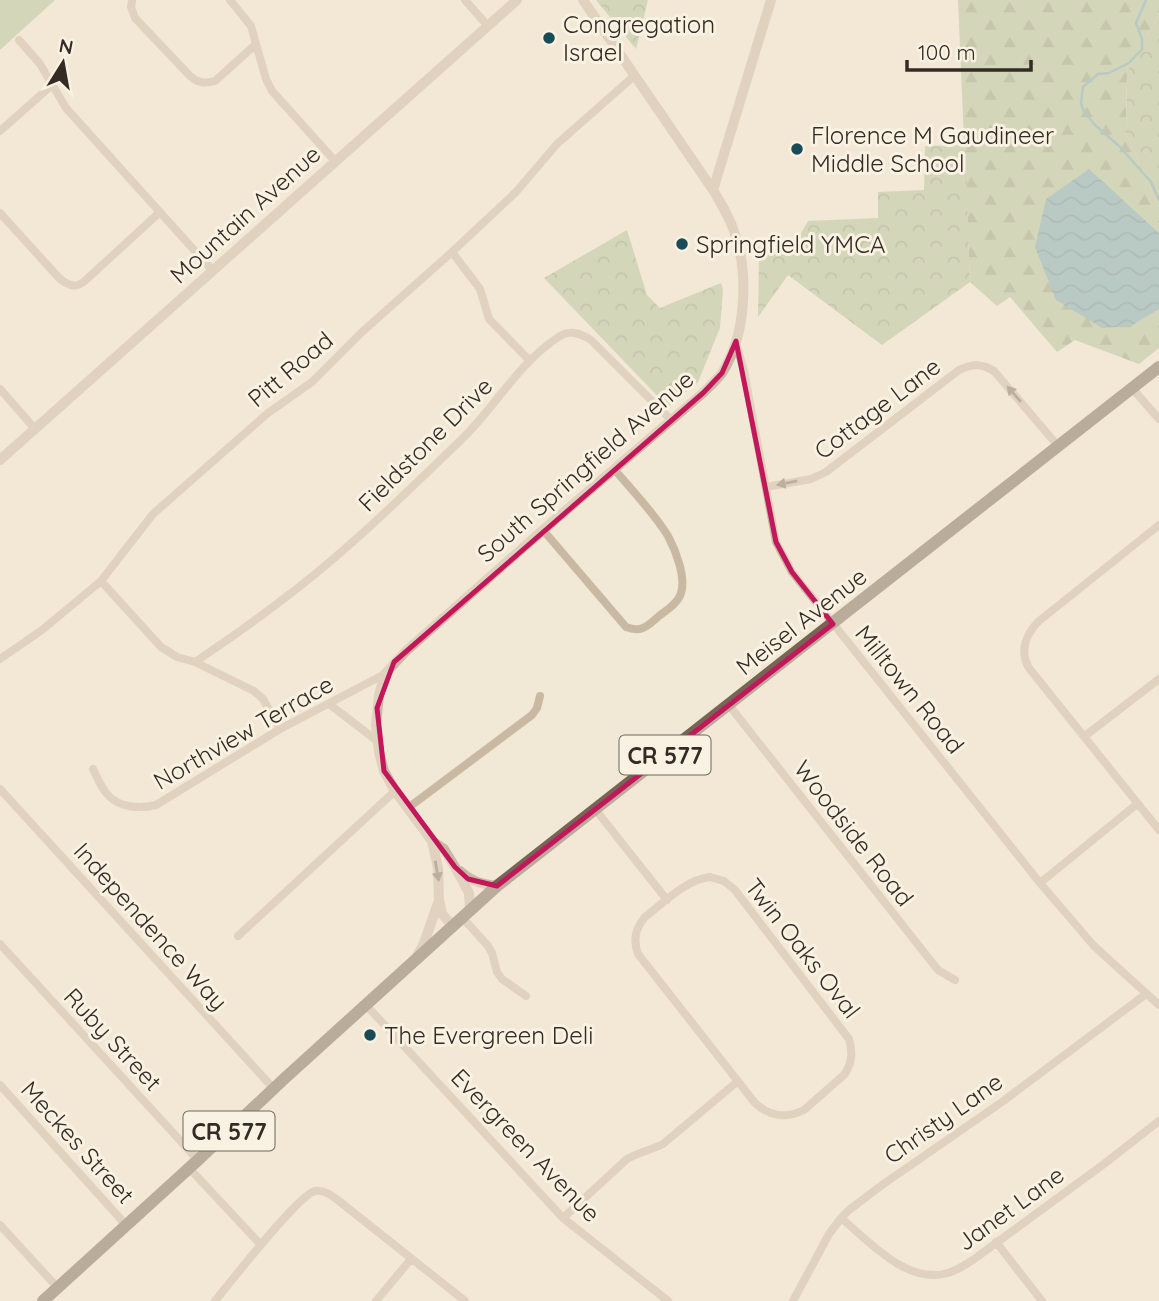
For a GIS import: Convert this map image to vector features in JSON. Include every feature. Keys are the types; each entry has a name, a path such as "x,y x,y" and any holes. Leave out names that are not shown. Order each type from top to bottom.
{"main road":[{"name":"Meisel Avenue","path":"461,917 1159,367"},
{"name":"CR 577","path":"43,1301 461,917"}],"street":[{"path":"132,0 131,7 135,18 190,76 200,82 215,80 256,44"},
{"path":"230,0 251,26 272,91 335,161"},
{"path":"465,0 487,25"},
{"name":"Mountain Avenue","path":"0,460 517,0"},
{"name":"South Springfield Avenue","path":"385,674 405,652 542,530 703,393 722,373 736,341 744,288 740,253 729,216 583,0"},
{"path":"713,190 771,0"},
{"path":"19,40 40,64 66,108 212,271"},
{"name":"Pitt Road","path":"0,659 41,630 101,581 153,514 268,413 312,382 362,332 516,192 557,144 634,76"},
{"path":"0,131 52,85"},
{"path":"0,213 60,279 74,286 80,285 160,212"},
{"path":"452,253 480,289 489,319 530,361"},
{"name":"Fieldstone Drive","path":"195,662 279,603 358,538 465,436 530,361 565,333 582,334 592,340 671,420"},
{"name":"Milltown Road","path":"736,341 744,370 776,542 783,558 1040,883 1094,946 1159,1005"},
{"name":"Cottage Lane","path":"766,487 811,479 826,472 959,370 970,365 986,366 994,371 1058,446"},
{"path":"1132,388 1159,419"},
{"path":"0,390 35,429"},
{"path":"542,530 626,627 638,630 645,628 674,604 681,596 682,585 668,536 614,469"},
{"path":"1159,525 1039,621 1028,634 1024,651 1029,668 1159,829"},
{"path":"101,581 161,647 177,657 195,662 254,691 263,699 280,729"},
{"path":"385,674 379,695 376,725 376,740 384,771 395,791 432,841 444,849 456,867 469,893 461,917"},
{"name":"Northview Terrace","path":"93,769 107,794 114,800 127,806 156,805 280,729 385,674"},
{"path":"1085,736 1159,679"},
{"path":"408,808 532,715 540,696"},
{"path":"330,704 376,740"},
{"name":"Woodside Road","path":"728,704 938,970 955,980"},
{"name":"Independence Way","path":"0,789 274,1089"},
{"path":"238,936 395,791"},
{"path":"1040,883 1138,804"},
{"path":"595,809 667,900"},
{"path":"432,841 438,868 442,914 461,917 488,946 502,979 526,996"},
{"path":"456,867 468,879 479,884 497,886"},
{"name":"Twin Oaks Oval","path":"703,878 717,878 730,885 849,1038 852,1053 849,1068 804,1110 783,1116 768,1112 755,1102 638,954 635,941 637,928 645,917 667,900 690,883 703,878"},
{"path":"414,961 424,943 439,900"},
{"name":"Ruby Street","path":"0,944 194,1164 261,1245"},
{"name":"Christy Lane","path":"793,1301 829,1234 841,1218 882,1185 1002,1102 1146,994"},
{"name":"Evergreen Avenue","path":"366,1005 563,1218 668,1301"},
{"path":"563,1218 627,1159 663,1144 738,1081"},
{"name":"Meckes Street","path":"0,1084 127,1225"},
{"name":"Janet Lane","path":"841,1218 897,1265 915,1273 949,1273 962,1267 1159,1121"},
{"path":"215,1301 302,1199 314,1191 322,1191 339,1201 465,1301"},
{"path":"0,1225 58,1287"},
{"path":"996,1242 1042,1301"},
{"path":"376,1301 411,1259"}],"highlighted area":[{"path":"736,341 776,542 792,572 833,624 497,886 468,879 455,867 384,771 377,708 394,662 703,393 722,373"}],"green space":[{"path":"0,0 55,0 0,50"},
{"path":"596,0 648,0 636,49"},
{"path":"958,0 1159,0 1159,14 1127,72 1126,133 1159,207 1159,348 1139,364 1075,340 1057,352 1010,297 997,306 970,282"},
{"path":"1159,14 1159,207 1126,133 1127,72"},
{"path":"965,145 970,282 882,345 788,275 758,317 759,258 755,246 788,256 808,221 878,218 878,192 924,190 925,146"},
{"path":"627,230 647,295 660,308 721,283 723,290 720,328 698,382 668,407 544,278"}],"water":[{"path":"1089,169 1159,233 1159,309 1131,326 1102,328 1056,300 1035,247 1046,199"}],"waterway":[{"path":"1146,0 1136,23 1142,39 1142,49 1129,63 1109,73 1098,74 1083,87 1081,103 1084,112 1095,125 1119,146 1151,182 1159,200"}],"place":[{"name":"Congregation Israel","path":"549,38"},
{"name":"Florence M Gaudineer Middle School","path":"797,149"},
{"name":"Springfield YMCA","path":"682,244"},
{"name":"The Evergreen Deli","path":"370,1035"}]}
